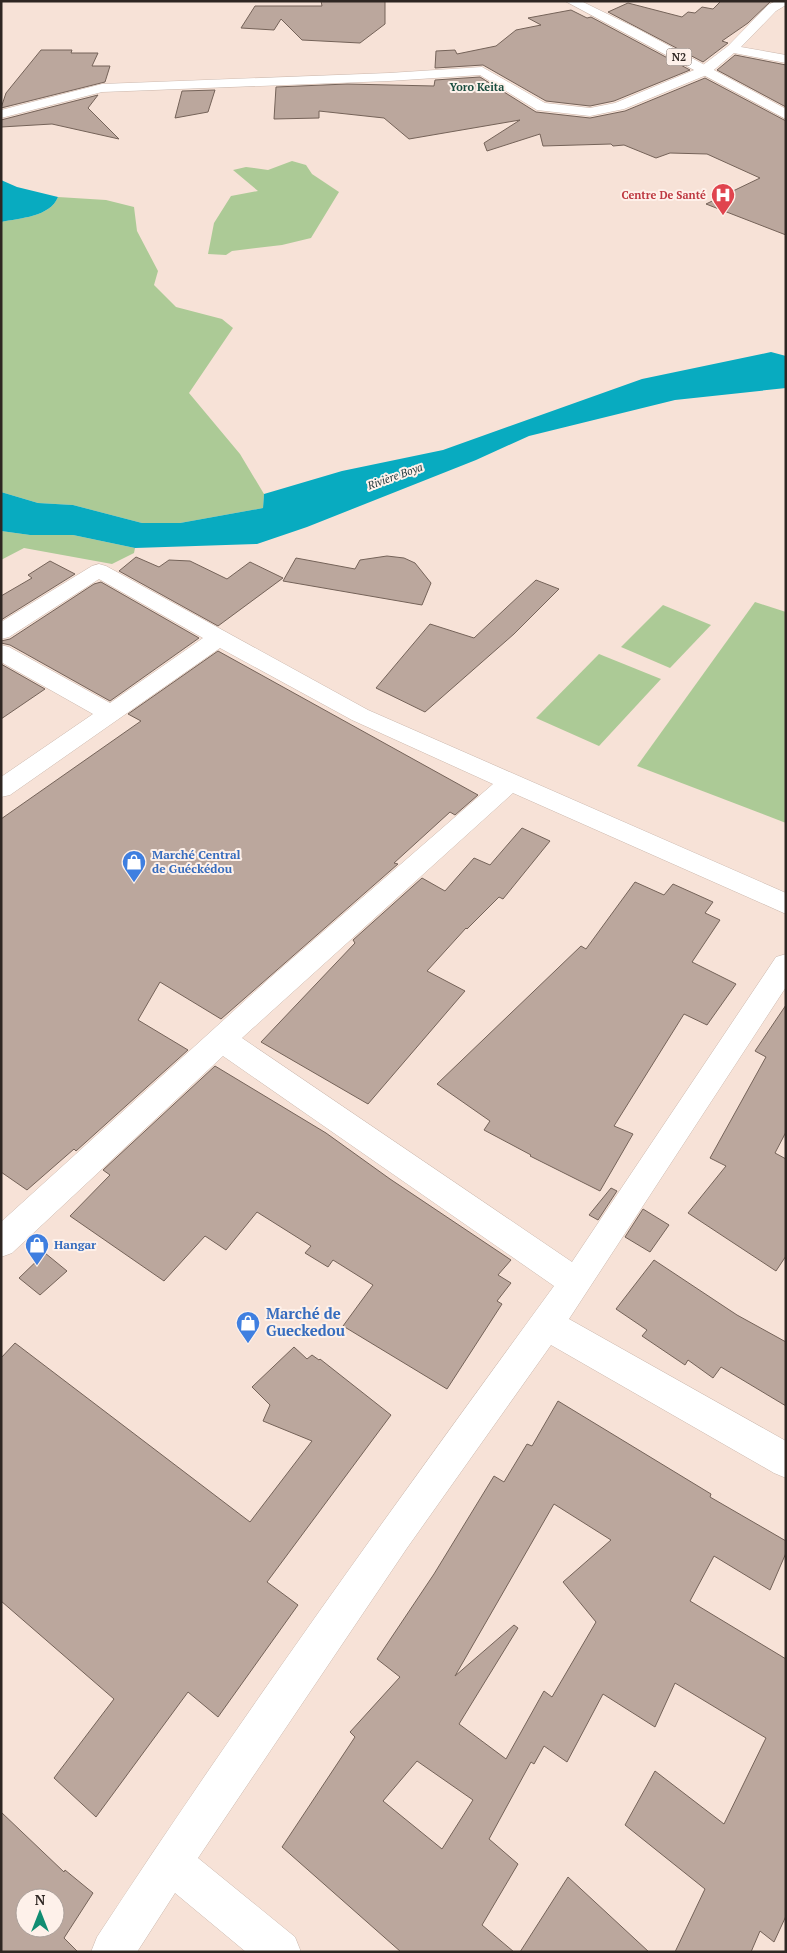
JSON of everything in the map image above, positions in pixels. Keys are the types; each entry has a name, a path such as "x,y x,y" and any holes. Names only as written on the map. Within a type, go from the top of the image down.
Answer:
{"main road":[{"name":"N2","path":"571,1 632,31 786,115"},
{"path":"1,114 102,88 389,77 482,71 542,107 590,112 619,106 704,71 732,49 772,8 785,1"},
{"path":"732,49 786,59"},
{"path":"1,632 99,570 360,715 786,904"},
{"path":"1,789 219,638"},
{"path":"1,652 110,713"},
{"path":"1,1243 281,985 511,781"},
{"path":"112,1952 170,1862 394,1534 576,1283 786,964"},
{"path":"222,1040 576,1283"},
{"path":"546,1324 786,1461"},
{"path":"170,1862 280,1952"}],"green space":[{"path":"292,161 306,165 312,174 339,192 311,238 282,245 232,251 226,255 208,254 214,223 231,196 258,191 233,170 246,167 268,170"},
{"path":"58,197 106,200 134,207 137,231 158,271 154,285 176,307 222,319 233,328 189,393 240,454 264,494 263,508 180,523 142,523 73,505 38,503 1,492 1,222 41,213 54,204"},
{"path":"1,531 30,535 73,535 135,548 134,553 112,564 24,548 1,560"},
{"path":"755,602 786,612 786,823 637,766"},
{"path":"663,605 711,625 670,668 621,647"},
{"path":"599,654 661,679 599,746 536,718"}],"water":[{"path":"1,180 17,187 58,197 54,204 41,213 1,222"},
{"name":"Rivière Boya","path":"771,352 786,356 786,388 675,400 529,436 476,460 307,527 257,544 135,548 73,535 30,535 1,531 1,492 38,503 73,505 142,523 180,523 263,508 264,494 342,471 443,450 642,379"}],"building":[{"path":"321,1 385,1 385,24 360,43 302,40 281,19 274,30 241,28 255,6 322,6"},
{"path":"721,1 771,1 748,23 722,41 728,43 703,62 608,12 628,3 682,17 688,12 695,13 702,7 713,9"},
{"path":"571,10 587,18 591,17 690,70 614,101 590,106 546,101 483,65 435,68 436,51 455,50 457,54 496,46 516,30 541,25 528,18"},
{"path":"41,50 72,50 71,53 98,53 92,66 110,66 105,82 1,108 6,93"},
{"path":"735,55 786,65 786,107 717,70"},
{"path":"480,77 536,112 590,118 625,111 705,78 786,121 786,235 706,204 760,178 707,154 670,153 656,158 624,145 543,146 540,134 487,151 484,143 520,120 409,139 384,118 319,111 319,118 274,119 276,87 347,84 434,86 435,80"},
{"path":"215,90 208,112 175,118 182,91"},
{"path":"98,95 88,108 119,139 52,124 1,127 1,120"},
{"path":"387,556 404,558 415,563 431,583 422,605 283,581 296,558 355,569 360,560"},
{"path":"136,557 159,567 169,560 190,561 227,579 250,562 283,578 218,626 119,571"},
{"path":"50,561 75,574 1,620 1,596 32,578 28,575"},
{"path":"536,580 559,589 514,634 425,712 376,688 430,624 474,638"},
{"path":"101,582 199,638 110,701 10,645 1,643 1,641 10,639 94,584"},
{"path":"218,651 478,795 455,815 450,812 394,863 398,864 221,1019 160,982 138,1020 188,1050 76,1151 74,1149 27,1190 1,1172 1,819 141,721 128,714"},
{"path":"1,664 45,689 1,719"},
{"path":"522,828 550,841 503,899 499,897 466,928 427,971 465,991 368,1104 261,1042 355,943 353,940 422,878 445,891 474,858 490,865"},
{"path":"635,882 664,895 673,884 713,902 705,913 720,920 692,962 736,984 707,1025 684,1014 614,1126 633,1134 600,1191 530,1156 484,1130 490,1121 437,1084 581,946 586,949"},
{"path":"786,1005 786,1132 775,1153 786,1159 786,1256 776,1271 688,1213 726,1166 710,1158 766,1057 755,1051"},
{"path":"215,1066 326,1133 390,1179 511,1260 498,1275 511,1283 497,1301 502,1304 447,1389 343,1326 373,1285 333,1260 328,1267 305,1253 311,1246 257,1212 226,1250 205,1236 164,1281 70,1216 110,1175 103,1170"},
{"path":"611,1188 617,1191 598,1220 589,1215"},
{"path":"643,1209 669,1225 650,1252 625,1237"},
{"path":"45,1253 67,1271 40,1295 19,1278"},
{"path":"654,1260 737,1315 786,1342 786,1406 721,1367 713,1378 688,1360 685,1365 642,1336 647,1330 616,1309"},
{"path":"15,1343 250,1522 312,1441 263,1421 270,1405 252,1387 294,1347 307,1359 312,1355 320,1359 391,1415 267,1582 298,1605 218,1717 188,1692 96,1817 54,1778 114,1699 1,1601 1,1358"},
{"path":"558,1401 711,1494 710,1497 786,1541 786,1553 770,1590 714,1556 690,1601 786,1659 786,1916 774,1942 760,1931 751,1952 675,1952 705,1889 625,1825 655,1771 724,1824 766,1738 675,1683 655,1727 603,1694 567,1762 544,1746 534,1764 531,1762 489,1839 518,1864 482,1925 514,1952 401,1952 282,1847 355,1737 350,1732 400,1677 377,1659 434,1574 494,1476 504,1482 527,1444 532,1446","holes":["554,1504 611,1540 563,1582 596,1622 552,1697 544,1691 506,1759 459,1724 518,1628 514,1625 455,1676","417,1761 473,1800 442,1849 383,1801"]},
{"path":"1,1812 64,1872 65,1870 93,1893 65,1936 65,1888 15,1888 15,1938 64,1938 78,1952 1,1952"},
{"path":"568,1877 649,1952 520,1952"}],"place":[{"name":"Centre De Santé","path":"723,216"},
{"name":"Marché Central de Guéckédou","path":"134,883"},
{"name":"Hangar","path":"37,1266"},
{"name":"Marché de Gueckedou","path":"248,1344"}],"district":[{"name":"Yoro Keita","path":"477,87"}]}
